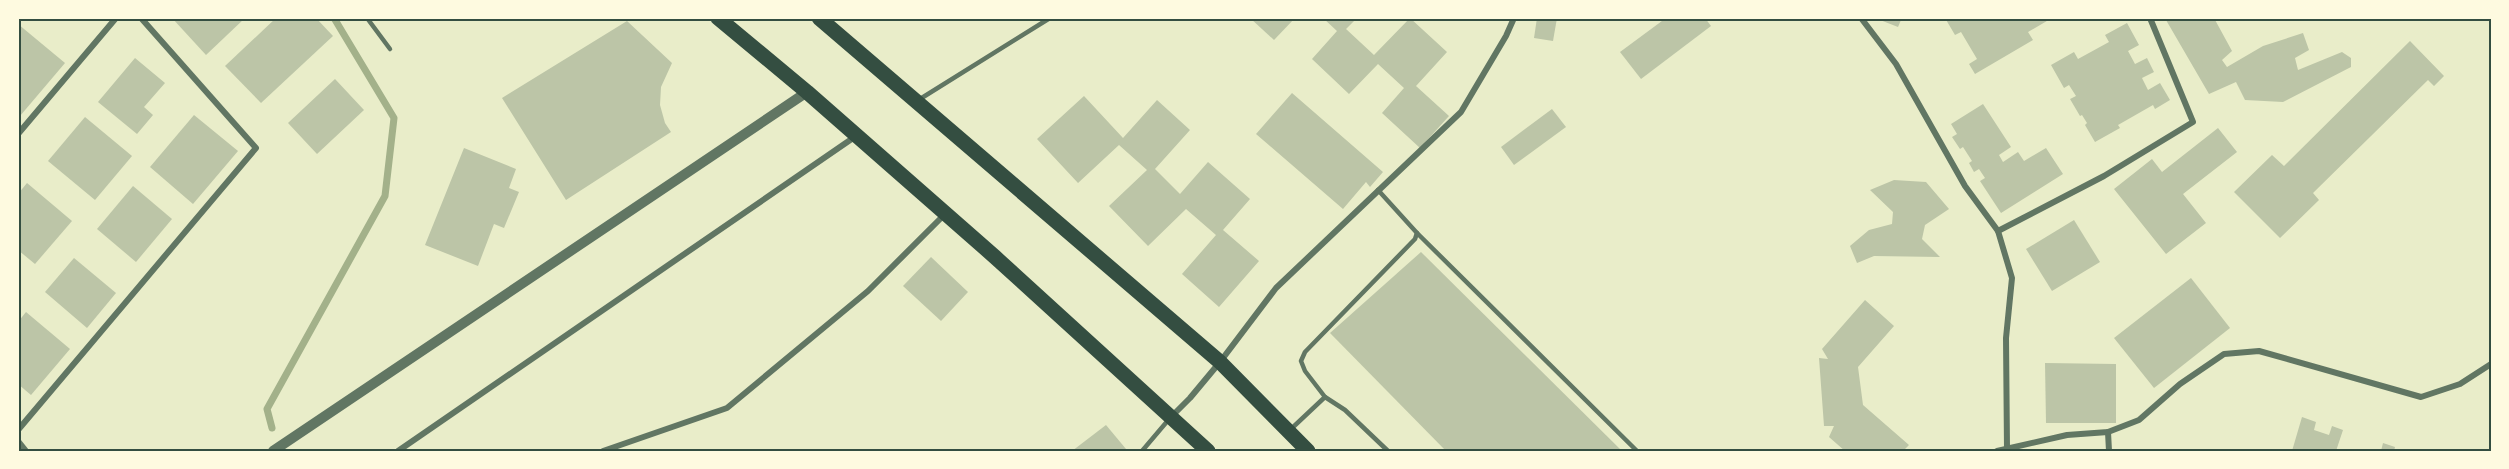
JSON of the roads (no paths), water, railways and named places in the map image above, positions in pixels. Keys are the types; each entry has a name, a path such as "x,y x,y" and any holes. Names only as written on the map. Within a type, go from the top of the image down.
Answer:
{"main road":[{"path":"718,18 807,92 1172,416 1208,451"},
{"path":"819,18 1220,362 1308,451"}],"street":[{"path":"18,134 116,18"},
{"path":"18,430 256,148 141,18"},
{"path":"1172,416 1220,362 1276,288 1461,112 1506,36 1514,18"},
{"path":"1998,231 2104,176 2193,122 2150,18"},
{"path":"1864,21 1896,64 1965,186 1998,231 2012,278 2006,338 2007,449"},
{"path":"273,451 807,92"},
{"path":"398,451 856,136"},
{"path":"603,451 727,408 868,291 945,214"},
{"path":"1997,451 2067,435 2108,432 2139,420 2180,384 2224,354 2259,351 2421,397 2460,384 2491,364"},
{"path":"2108,432 2109,451"},
{"path":"18,441 26,451"}],"lane":[{"path":"367,18 390,49"},
{"path":"916,101 1050,18"},
{"path":"1378,190 1417,233 1637,451"},
{"path":"1388,451 1345,410 1325,397 1305,371 1301,361 1305,352 1415,239 1417,233"},
{"path":"1288,432 1325,397"},
{"path":"1142,451 1172,416"}],"waterway":[{"path":"272,428 267,409 385,196 394,118 334,18"}]}
